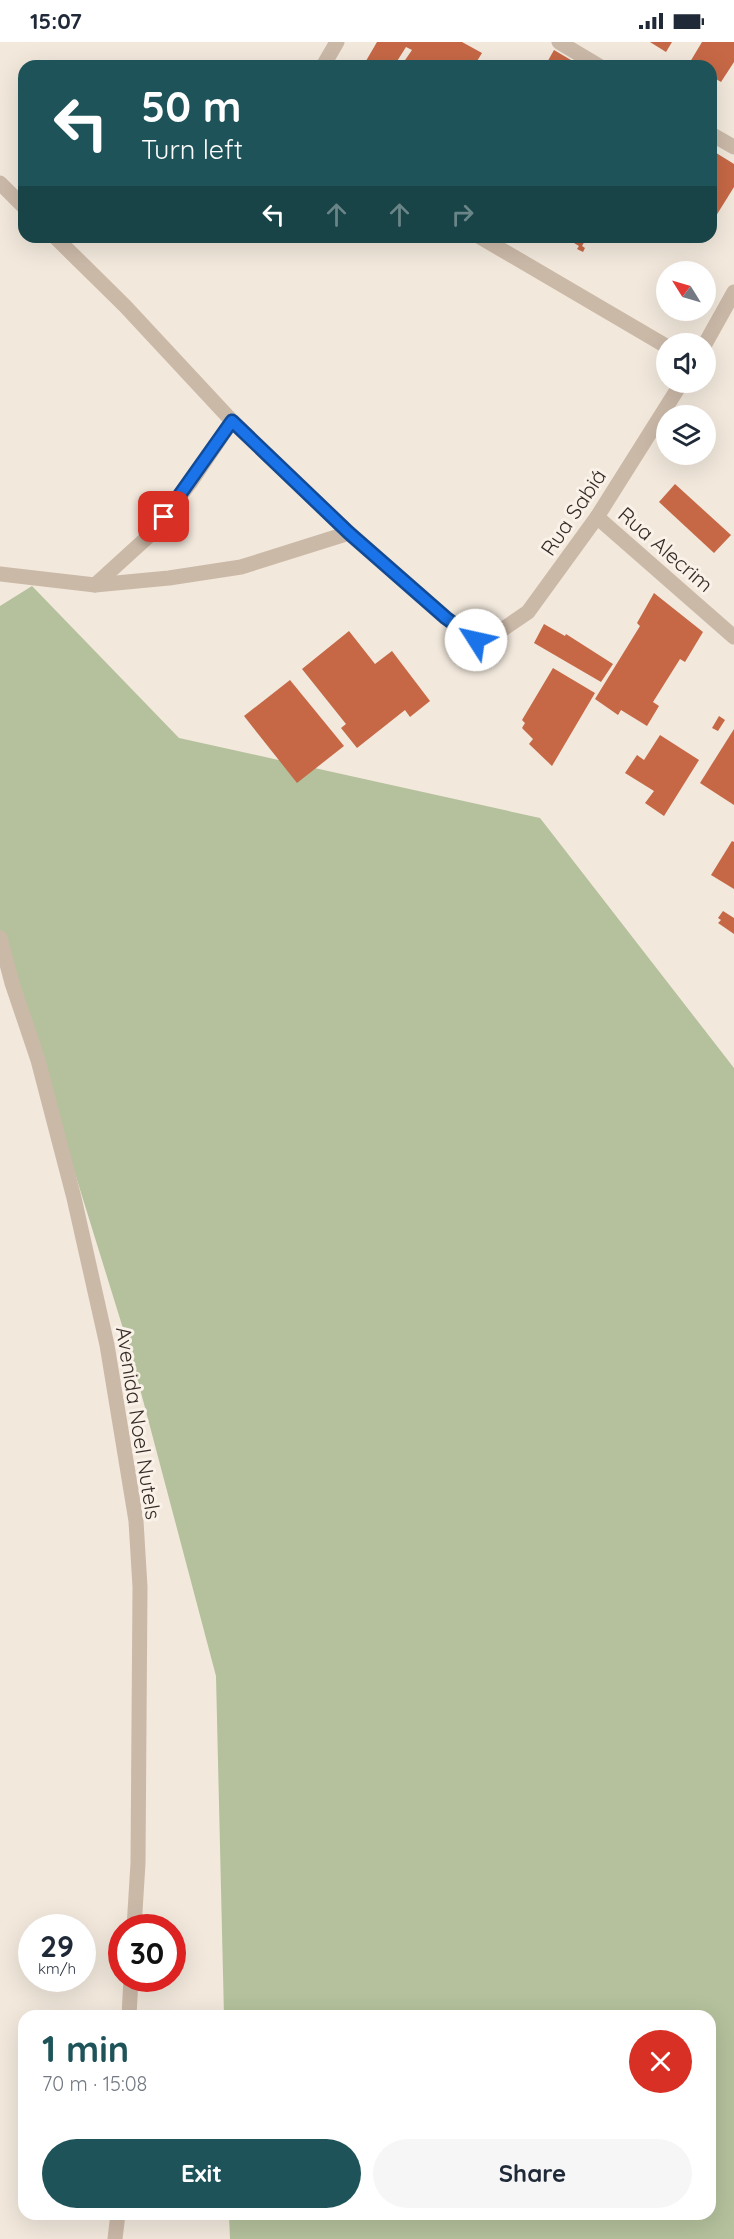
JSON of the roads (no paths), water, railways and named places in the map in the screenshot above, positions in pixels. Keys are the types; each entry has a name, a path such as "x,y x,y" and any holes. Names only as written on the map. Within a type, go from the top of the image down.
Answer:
{"street":[{"path":"326,60 337,42"},
{"path":"559,42 589,60"},
{"path":"717,137 734,147"},
{"path":"0,183 18,201"},
{"path":"0,574 95,585 169,578 241,567 349,533 232,421 125,306 61,243"},
{"path":"490,243 656,340"},
{"path":"711,333 734,292"},
{"name":"Rua Sabiá","path":"349,533 446,618 476,640 490,638 528,612 597,517 675,393"},
{"path":"95,585 151,534 190,483 232,421"},
{"name":"Rua Alecrim","path":"597,517 734,637"},
{"name":"Avenida Noel Nutels","path":"0,938 12,983 38,1060 74,1198 107,1345 136,1521 140,1598 138,1863 135,1914"},
{"path":"129,2010 130,1992"},
{"path":"115,2239 117,2220"}]}
